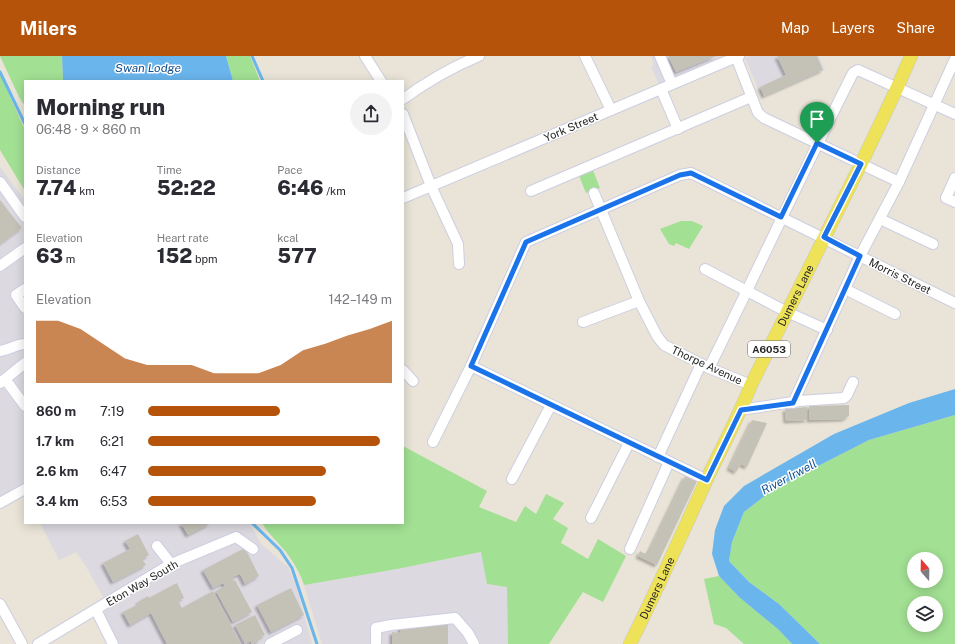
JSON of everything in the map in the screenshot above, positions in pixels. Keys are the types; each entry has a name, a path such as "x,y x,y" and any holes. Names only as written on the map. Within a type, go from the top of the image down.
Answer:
{"main road":[{"name":"Dumers Lane","path":"630,644 660,585 707,480 741,410 751,385 898,88 911,56"}],"street":[{"path":"365,56 380,80"},
{"path":"404,97 452,67 479,56"},
{"path":"585,56 612,110"},
{"path":"660,56 672,84"},
{"path":"737,57 758,113 764,118 899,182"},
{"name":"York Street","path":"404,198 737,57"},
{"path":"793,403 860,256 899,182 955,59"},
{"path":"658,457 705,366 747,291 781,217 853,73 858,70 955,114"},
{"path":"661,89 678,128"},
{"path":"531,191 751,97"},
{"path":"404,117 431,186 458,244 459,264"},
{"name":"Morris Street","path":"433,442 471,366 526,242 680,175 691,173 824,237 955,303"},
{"path":"955,178 946,198 955,202"},
{"path":"0,182 24,216"},
{"name":"Thorpe Avenue","path":"594,193 602,209 639,301 657,336 664,345 705,366 751,385"},
{"path":"880,219 933,244"},
{"path":"0,266 24,249"},
{"path":"705,269 787,312 827,330"},
{"path":"845,289 895,314"},
{"path":"24,290 16,295 24,307"},
{"path":"583,322 639,301"},
{"path":"0,351 6,351 24,344"},
{"path":"24,364 2,381 24,405"},
{"path":"471,366 707,480"},
{"path":"404,371 413,381"},
{"path":"741,410 799,401 844,398 853,382"},
{"path":"512,479 551,405"},
{"path":"591,518 629,443"},
{"path":"630,548 668,462"},
{"path":"0,503 24,490"},
{"name":"Eton Way South","path":"38,644 171,564 236,537 253,549"},
{"path":"157,546 171,564"},
{"path":"0,604 22,644"},
{"name":"Eton Way South","path":"96,610 113,644"},
{"path":"376,644 376,628 455,618 468,633 474,644"},
{"path":"270,644 298,630"}],"shaded area":[{"path":"651,56 723,56 659,84 651,67 654,65"},
{"path":"750,56 819,56 825,70 762,97 745,58"},
{"path":"0,167 24,199 24,485 0,498"},
{"path":"41,524 251,524 261,544 288,567 297,588 312,644 110,644 92,605 103,597 84,563 76,552 59,560"},
{"path":"482,552 487,584 507,587 508,644 322,644 304,585 397,569"}],"green space":[{"path":"0,56 62,56 63,80 24,80 24,104"},
{"path":"226,56 250,56 260,80 233,80"},
{"path":"0,74 24,128 24,189 0,150"},
{"path":"592,168 600,188 586,193 578,173"},
{"path":"681,221 692,221 703,226 689,249 676,243 674,246 669,244 660,229"},
{"path":"955,415 955,644 820,644 779,604 749,582 729,561 732,542 744,512 775,488 869,440"},
{"path":"404,447 487,491 479,507 516,522 525,506 536,514 546,494 564,503 553,519 568,528 561,543 588,559 598,539 626,556 603,602 583,592 549,644 508,644 507,587 487,584 481,552 397,569 304,585 299,572 289,556 263,524 404,524"},
{"path":"719,576 739,597 779,630 792,644 744,644 726,628 714,624 704,579"}],"water":[{"name":"Swan Lodge","path":"62,56 226,56 233,80 63,80"},
{"name":"River Irwell","path":"955,389 955,415 869,440 775,488 744,512 732,542 729,561 749,582 779,604 820,644 792,644 779,630 739,597 719,576 712,554 715,530 724,506 744,486 834,434 909,403"}],"building":[{"path":"668,56 716,56 676,72"},
{"path":"777,56 817,56 823,70 764,96 760,87 786,75"},
{"path":"0,200 22,228 0,244"},
{"path":"849,405 849,416 844,419 809,420 809,406"},
{"path":"807,407 807,420 786,421 785,409"},
{"path":"752,420 767,423 747,467 741,464 736,472 729,468"},
{"path":"685,476 697,481 657,565 638,556 640,551 645,554 649,551"},
{"path":"182,524 209,524 188,535"},
{"path":"138,534 149,555 142,559 146,565 113,582 103,563 130,549 125,541"},
{"path":"245,548 259,576 245,584 240,574 232,577 252,612 233,622 216,591 225,586 223,583 213,588 203,570"},
{"path":"177,583 184,598 178,601 182,608 213,591 241,644 167,644 151,613 130,625 123,612 139,604 138,602 148,596 149,598"},
{"path":"291,588 304,615 271,632 257,605"},
{"path":"255,615 265,635 259,638 260,640 252,644 251,641 245,644 235,625"},
{"path":"448,623 448,644 392,644 392,632 400,633 400,627"}],"waterway":[{"path":"252,56 263,80"},
{"path":"0,72 24,122"},
{"path":"253,524 280,550 292,568 317,644"}],"route":[{"path":"817,143 861,164 824,237 860,256 793,403 741,410 707,480 471,366 526,242 680,175 691,173 781,217 817,143"}]}
